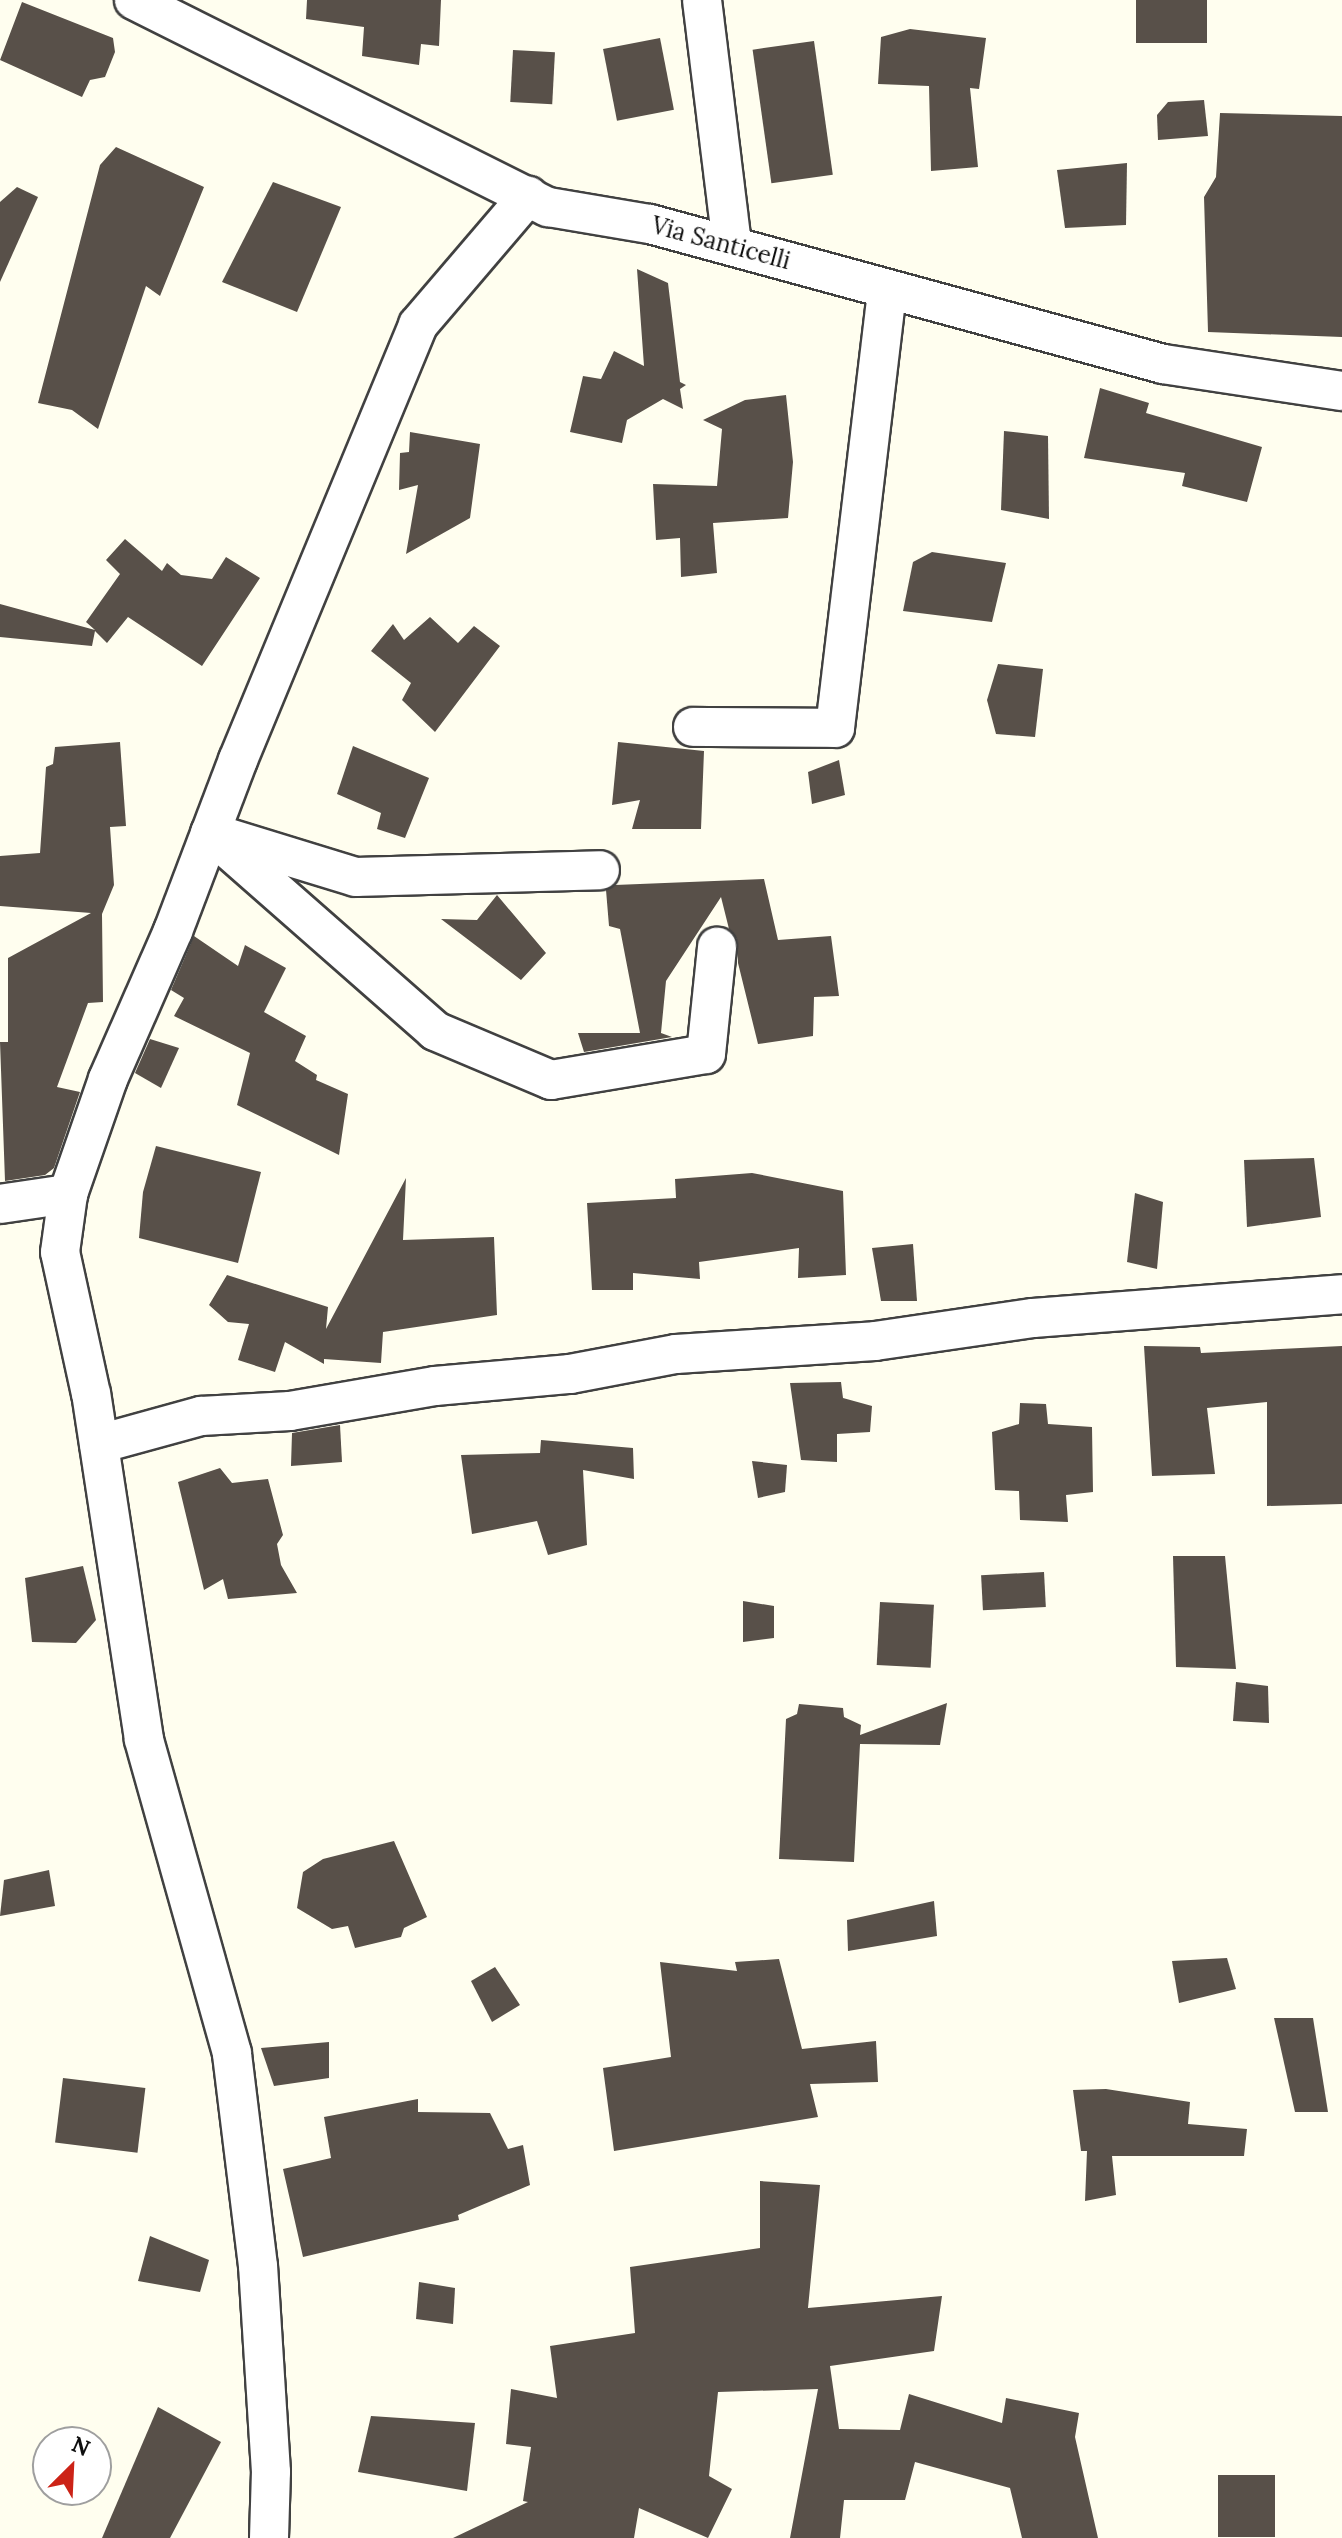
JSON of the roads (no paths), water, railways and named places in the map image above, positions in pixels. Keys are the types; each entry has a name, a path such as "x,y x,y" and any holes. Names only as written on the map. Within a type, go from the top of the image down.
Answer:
{"street":[{"name":"Via Santicelli","path":"134,0 548,207 650,224 1163,364 1342,391"},
{"path":"702,0 732,245"},
{"path":"269,2538 271,2472 258,2266 232,2053 144,1739 99,1444 60,1252 68,1194 108,1079 418,325 528,196"},
{"path":"693,727 835,728 887,290"},
{"path":"210,833 356,877 600,870"},
{"path":"210,833 435,1031 551,1080 706,1054 717,947"},
{"path":"0,1204 68,1194"},
{"path":"99,1444 201,1416 290,1411 435,1386 570,1374 676,1354 875,1341 1033,1318 1342,1294"}]}
